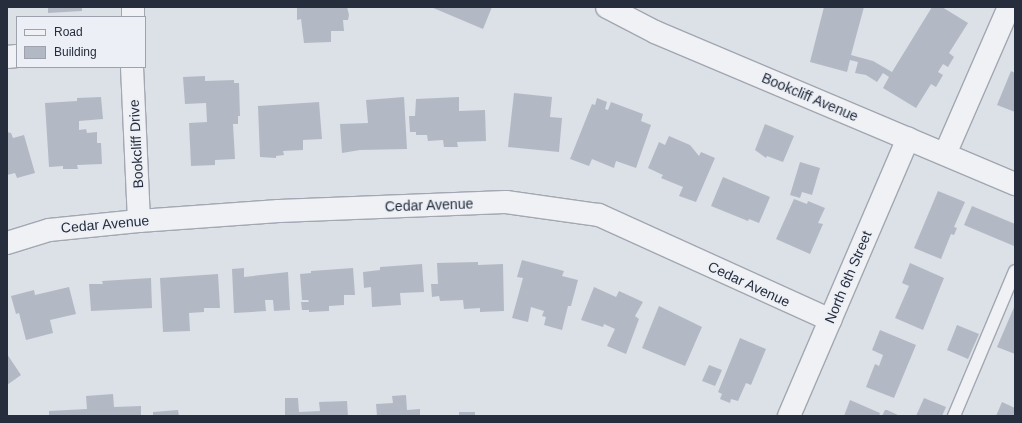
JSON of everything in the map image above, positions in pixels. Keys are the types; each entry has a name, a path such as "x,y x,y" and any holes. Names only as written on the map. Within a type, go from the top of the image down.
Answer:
{"street":[{"name":"Bookcliff Avenue","path":"607,7 655,32 1015,184"},
{"path":"945,154 1009,7"},
{"name":"Bookcliff Drive","path":"132,68 139,221"},
{"name":"North 6th Street","path":"789,416 908,138"},
{"name":"Cedar Avenue","path":"7,243 49,230 139,221 279,211 506,202 599,215 830,320"}],"lane":[{"path":"954,416 1015,271"}],"building":[{"path":"48,7 82,7 82,11 48,13"},
{"path":"297,7 347,7 349,15 348,20 343,20 344,31 331,31 331,42 304,43 301,19 297,20"},
{"path":"431,7 492,7 483,29"},
{"path":"824,7 864,7 851,55 873,61 892,72 932,7 942,7 968,23 949,53 954,57 948,67 943,64 938,72 943,75 936,87 931,84 916,108 883,88 889,77 883,73 877,82 866,75 855,73 858,62 850,60 847,72 810,62"},
{"path":"1011,71 1015,73 1015,112 997,105"},
{"path":"205,76 205,81 234,80 234,83 239,83 240,116 238,116 238,124 233,124 235,159 215,160 215,165 191,166 189,123 207,122 206,103 185,104 183,77"},
{"path":"514,93 552,97 550,117 562,118 559,152 508,147"},
{"path":"101,97 103,119 79,121 79,130 86,129 87,133 97,132 97,143 101,143 102,164 77,165 78,169 63,169 63,166 49,167 45,103 77,101 77,98"},
{"path":"404,97 407,149 360,150 342,153 340,124 368,123 366,100"},
{"path":"459,97 459,111 485,110 486,141 457,142 458,147 444,147 443,140 428,141 427,135 416,135 416,132 410,132 409,116 415,116 416,99"},
{"path":"597,98 607,102 605,109 608,110 611,102 643,114 641,121 651,125 636,168 616,161 614,168 592,159 589,166 570,159 592,104 595,105"},
{"path":"319,102 322,139 303,140 303,150 283,151 284,155 276,156 276,158 260,157 258,106"},
{"path":"765,124 794,136 783,162 767,156 766,158 755,150"},
{"path":"7,132 11,133 13,138 24,135 35,173 17,178 15,173 7,175"},
{"path":"669,136 690,145 699,156 701,152 715,158 696,202 679,196 683,187 661,178 663,175 648,168 659,142 665,145"},
{"path":"800,162 820,168 812,195 802,192 800,198 790,195"},
{"path":"723,177 770,197 759,223 749,219 748,221 711,206"},
{"path":"938,191 965,202 954,227 957,228 954,235 951,234 941,259 914,248"},
{"path":"794,199 807,204 808,201 825,208 818,223 823,224 810,254 776,239"},
{"path":"972,206 1015,224 1014,246 964,225"},
{"path":"522,260 564,271 562,276 578,280 571,306 568,306 562,330 544,325 546,317 542,316 544,311 531,307 528,322 512,318 523,278 517,277"},
{"path":"478,262 478,265 503,264 504,311 480,312 480,308 464,309 463,300 440,301 439,296 432,297 431,284 438,284 437,263"},
{"path":"910,263 944,278 923,330 895,318 909,286 902,283"},
{"path":"422,264 424,292 400,293 401,305 372,307 371,287 364,288 363,272 380,270 380,267"},
{"path":"244,268 244,277 288,272 290,310 274,311 273,300 265,300 266,311 234,313 232,269"},
{"path":"353,268 355,295 344,295 344,305 329,306 329,311 309,312 309,310 302,310 301,302 309,302 308,300 302,300 300,274 311,273 311,271"},
{"path":"218,274 220,308 204,308 204,312 189,313 190,331 163,332 160,278"},
{"path":"151,278 152,308 91,311 89,284 103,284 102,281"},
{"path":"69,287 76,314 50,320 53,333 26,340 19,313 16,314 11,296 34,290 35,295"},
{"path":"594,287 616,297 619,291 643,302 635,316 639,319 626,354 607,346 615,329 604,324 603,327 581,320"},
{"path":"1015,305 1015,354 997,347"},
{"path":"659,306 702,327 685,366 642,348"},
{"path":"957,325 979,334 968,359 947,350"},
{"path":"880,330 916,345 894,398 866,387 875,364 879,366 883,355 872,350"},
{"path":"740,338 766,349 751,385 746,383 738,401 731,399 730,403 720,399 722,394 718,392"},
{"path":"7,354 21,375 7,385"},
{"path":"709,365 722,370 715,386 702,381"},
{"path":"113,394 114,407 141,406 141,416 49,416 49,411 87,409 86,396"},
{"path":"406,395 407,410 420,409 420,416 377,416 376,404 393,403 392,396"},
{"path":"285,398 298,398 299,412 320,411 319,402 347,401 348,416 285,416"},
{"path":"924,398 946,407 942,416 916,416"},
{"path":"850,400 880,413 879,416 844,416"},
{"path":"1002,402 1015,408 1015,416 996,416"},
{"path":"178,410 179,416 153,416 153,412"},
{"path":"885,410 887,410 900,416 882,416"},
{"path":"459,412 475,412 475,416 459,416"}]}
